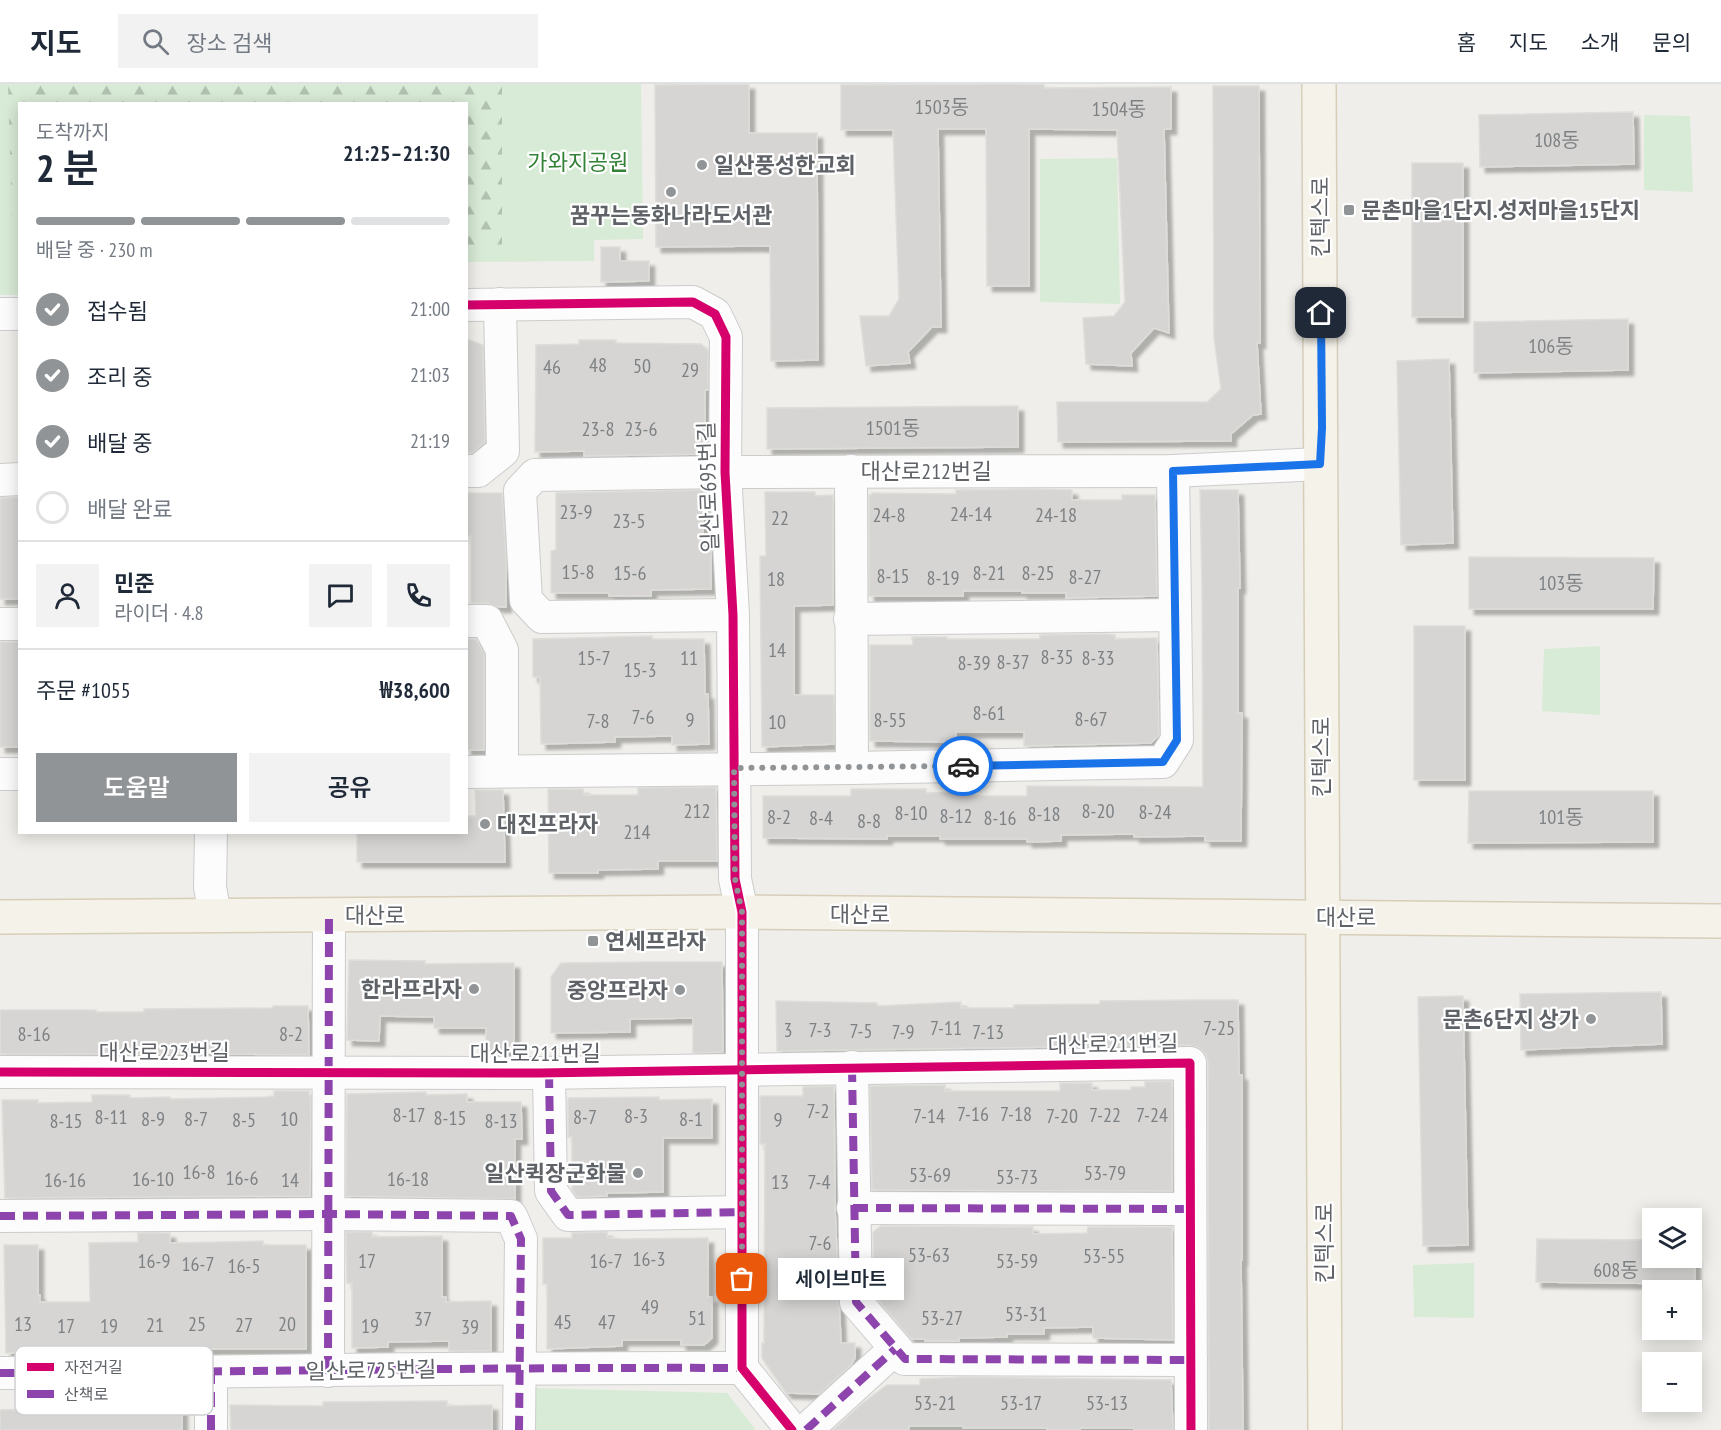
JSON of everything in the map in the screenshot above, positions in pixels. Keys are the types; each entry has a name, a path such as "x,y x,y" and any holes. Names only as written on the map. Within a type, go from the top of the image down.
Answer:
{"main road":[{"name":"킨텍스로","path":"1319,84 1324,1430"},
{"name":"대산로","path":"0,918 742,912 1721,921"}],"street":[{"name":"일산로695번길","path":"468,305 693,302 715,314 726,337 725,472 733,615 735,879 742,912"},
{"path":"472,471 503,451 500,304"},
{"path":"0,314 18,314"},
{"name":"대산로212번길","path":"733,615 542,617 526,600 520,491 535,475 851,471 1173,471 1320,464"},
{"path":"851,471 852,768"},
{"path":"468,772 1163,762 1177,740 1173,471"},
{"path":"0,480 18,479"},
{"path":"850,619 1175,615"},
{"path":"477,621 502,650 508,771"},
{"path":"0,624 18,624"},
{"path":"0,774 18,774"},
{"path":"211,834 210,886 215,916"},
{"path":"742,912 742,1368 792,1430"},
{"path":"328,1371 329,916"},
{"name":"대산로211번길","path":"329,1071 549,1073 1190,1063 1191,1430"},
{"path":"852,1067 856,1302 905,1359 1191,1360"},
{"name":"대산로223번길","path":"0,1072 329,1071"},
{"path":"549,1073 551,1191 568,1215 742,1212"},
{"path":"854,1208 1190,1209"},
{"path":"0,1216 329,1214 511,1216 521,1239 519,1430"},
{"path":"806,1430 895,1350"},
{"name":"일산로725번길","path":"213,1372 742,1368"},
{"name":"일산로725번길","path":"0,1373 15,1373"}],"green space":[{"name":"가와지공원","path":"0,84 641,84 643,239 594,240 594,261 468,262 468,102 18,102 18,295 0,295"},
{"path":"8,84 502,84 502,247 468,248 468,102 18,102 18,226 12,220"},
{"path":"1644,115 1690,116 1693,192 1644,190"},
{"path":"1117,158 1120,304 1040,302 1040,159"},
{"path":"1600,646 1600,715 1542,711 1544,649"},
{"path":"1474,1263 1474,1318 1414,1317 1413,1265"},
{"path":"532,1388 727,1393 756,1430 533,1430"}],"building":[{"path":"749,84 749,133 817,133 818,360 771,361 770,246 656,247 655,85"},
{"path":"1044,84 1044,88 1171,87 1171,129 1164,129 1169,333 1154,328 1131,353 1132,366 1086,364 1083,318 1114,316 1125,302 1117,130 1029,129 1029,286 987,286 986,129 938,129 941,327 932,327 908,352 910,363 866,366 860,316 889,316 899,299 893,130 841,130 841,85"},
{"path":"1213,86 1259,86 1260,343 1257,343 1261,414 1253,415 1231,434 1231,441 1058,442 1057,402 1207,402 1221,389 1214,338"},
{"path":"1633,112 1634,164 1480,167 1479,115"},
{"path":"1412,163 1463,163 1463,317 1412,317"},
{"path":"601,247 620,247 620,261 649,261 649,281 601,282"},
{"path":"1628,319 1628,370 1474,373 1474,322"},
{"path":"468,340 483,345 485,442 472,453 468,453"},
{"path":"579,340 701,344 708,350 708,390 705,390 705,454 584,456 584,451 535,452 536,345 579,344"},
{"path":"1449,359 1453,543 1401,545 1397,361"},
{"path":"1018,406 1018,447 767,449 767,408"},
{"path":"703,490 703,546 711,546 711,589 651,590 651,596 551,593 551,551 556,550 556,493"},
{"path":"956,490 1072,490 1072,500 1122,500 1122,495 1155,495 1157,596 1066,598 1066,593 963,591 963,596 869,596 869,495 872,493 956,494"},
{"path":"1200,490 1238,490 1240,588 1238,588 1238,713 1242,713 1241,841 1205,841 1205,836 1134,837 1134,834 1061,835 1061,841 1027,842 1027,839 940,839 940,836 887,836 887,839 763,838 763,796 851,796 851,789 926,789 926,793 973,792 973,796 1027,796 1027,786 1203,787"},
{"path":"765,492 815,492 815,496 833,495 833,605 794,606 794,695 834,695 834,744 762,747 760,556 766,556"},
{"path":"468,493 502,493 506,607 487,603 471,603 471,536 468,536"},
{"path":"18,497 18,599 0,599 0,498"},
{"path":"1469,557 1654,558 1653,609 1469,609"},
{"path":"1414,626 1465,626 1465,780 1414,780"},
{"path":"1040,635 1115,635 1115,639 1157,638 1159,735 1151,743 1024,746 1024,732 956,732 956,742 870,741 870,645 913,645 912,637 1040,639"},
{"path":"652,636 652,639 704,639 709,744 672,745 672,736 615,737 615,742 541,744 540,677 533,677 533,639"},
{"path":"468,639 476,639 484,654 484,750 468,750"},
{"path":"0,642 18,642 18,747 0,747"},
{"path":"716,787 717,861 658,861 658,869 549,873 548,789 583,789 584,795 638,795 638,788"},
{"name":"대진프라자","path":"475,790 503,790 505,862 357,862 357,834 468,834 468,816 476,816"},
{"path":"1469,791 1653,791 1653,842 1468,843"},
{"path":"349,960 425,961 425,964 514,963 514,1041 506,1053 486,1053 486,1028 434,1028 434,1017 380,1016 379,1041 347,1040"},
{"path":"722,962 723,1052 693,1053 693,1018 630,1019 630,1032 551,1033 551,977 561,963"},
{"name":"문촌6단지 상가","path":"1661,992 1662,1044 1521,1050 1520,994"},
{"path":"1463,996 1468,1245 1423,1246 1418,997"},
{"path":"1238,1000 1239,1075 1242,1075 1243,1430 1209,1430 1208,1063 1206,1054 1199,1048 1190,1045 777,1051 776,1001 877,1003 877,1006 961,1002 961,1008 1014,1008 1014,1005 1100,1004 1100,1001"},
{"path":"273,1006 308,1006 309,1055 228,1054 228,1052 0,1054 0,1010 144,1012 144,1009 273,1008"},
{"path":"1172,1081 1172,1191 872,1190 870,1086 945,1085 945,1091 1060,1091 1060,1083 1092,1083 1092,1090 1131,1090 1131,1087 1145,1087 1145,1082"},
{"path":"834,1086 835,1209 841,1343 855,1343 855,1358 851,1365 819,1394 786,1393 762,1358 765,1144 760,1144 760,1096 803,1096 803,1087"},
{"path":"274,1091 309,1091 309,1096 311,1096 310,1196 5,1198 2,1100 38,1100 38,1103 92,1102 92,1095 130,1095 130,1098 170,1097 170,1099 266,1097 274,1096"},
{"path":"426,1092 426,1095 467,1094 467,1102 521,1102 522,1139 515,1139 515,1199 346,1196 347,1094"},
{"path":"659,1097 659,1100 712,1099 712,1138 663,1138 663,1192 607,1193 607,1196 577,1197 572,1189 572,1137 568,1137 568,1098"},
{"path":"881,1226 1033,1227 1033,1234 1087,1233 1088,1227 1172,1227 1173,1340 1093,1338 1093,1327 1044,1328 1044,1334 1007,1334 1007,1337 959,1338 959,1341 911,1339 879,1301 874,1288 873,1232"},
{"path":"346,1232 372,1232 372,1237 442,1236 442,1297 446,1297 446,1302 491,1301 491,1351 449,1351 449,1341 388,1342 388,1347 352,1348 352,1283 347,1283"},
{"path":"607,1232 607,1238 623,1239 708,1238 708,1297 712,1297 712,1338 704,1345 681,1345 681,1340 622,1340 622,1346 547,1349 547,1284 543,1284 543,1238 572,1238 572,1233"},
{"path":"138,1233 170,1233 170,1243 263,1241 263,1245 306,1245 306,1349 213,1349 213,1346 15,1346 15,1353 6,1353 4,1245 38,1245 40,1302 90,1302 89,1243 138,1242"},
{"path":"1537,1239 1642,1240 1642,1268 1695,1268 1695,1280 1642,1280 1642,1283 1536,1282"},
{"path":"963,1377 1171,1380 1173,1430 1080,1428 1080,1430 1047,1430 1047,1428 909,1426 909,1430 833,1430 887,1385 920,1385 920,1379"},
{"path":"447,1401 447,1406 492,1405 492,1430 231,1430 230,1405 323,1406 323,1402"},
{"path":"0,1410 15,1410 15,1415 182,1415 182,1430 0,1430"}],"marked path":[{"path":"328,1371 329,916"},
{"path":"852,1067 856,1302 905,1359 1191,1360"},
{"path":"549,1073 551,1191 568,1215 742,1212"},
{"path":"853,1208 1190,1209"},
{"path":"0,1216 329,1214 511,1216 521,1239 519,1430"},
{"path":"806,1430 895,1349"},
{"path":"213,1371 742,1368"},
{"path":"0,1373 15,1373"},
{"path":"211,1415 211,1430"}],"cycle path":[{"path":"468,305 693,302 715,314 726,337 725,472 733,615 735,879 742,912 742,1368 792,1430"},
{"path":"0,1072 539,1073 1190,1063 1191,1430"}],"way so far":[{"path":"742,1279 742,912 735,879 734,768 963,766"}],"place":[{"name":"일산풍성한교회","path":"702,165"},
{"name":"꿈꾸는동화나라도서관","path":"671,192"},
{"name":"문촌마을1단지.성저마을15단지","path":"1349,210"},
{"name":"대진프라자","path":"485,824"},
{"name":"연세프라자","path":"593,941"},
{"name":"한라프라자","path":"474,989"},
{"name":"중앙프라자","path":"680,990"},
{"name":"문촌6단지 상가","path":"1591,1019"},
{"name":"일산퀵장군화물","path":"638,1173"},
{"name":"세이브마트","path":"742,1279"}],"route":[{"path":"963,766 1163,762 1177,740 1173,471 1320,464 1321,313"}]}
